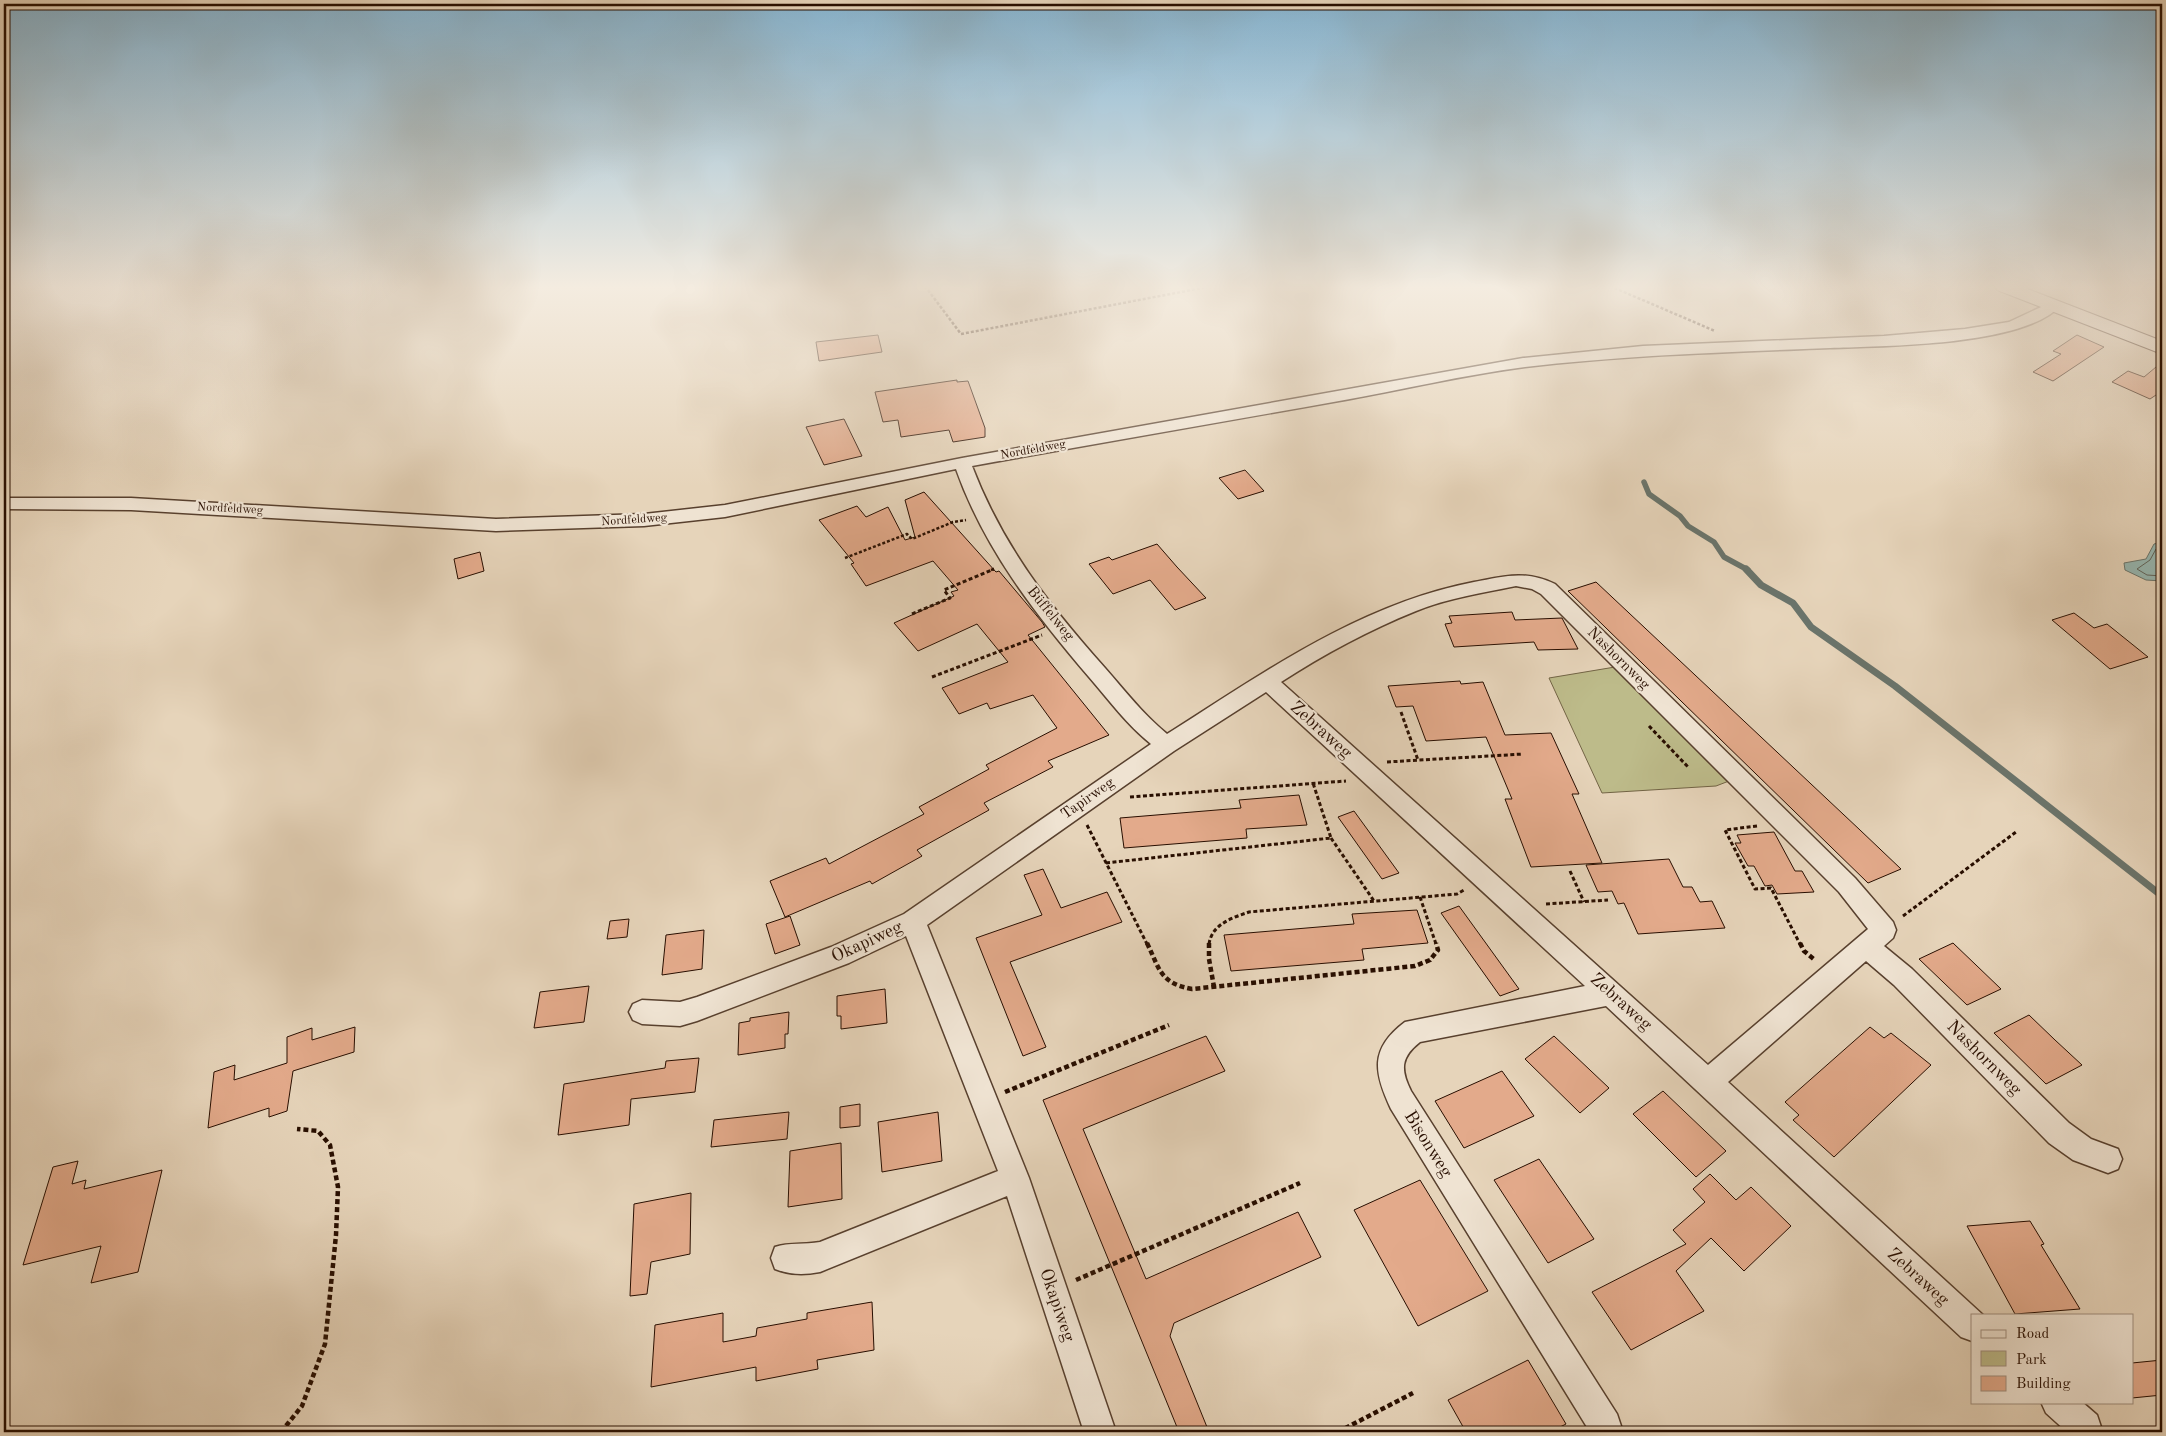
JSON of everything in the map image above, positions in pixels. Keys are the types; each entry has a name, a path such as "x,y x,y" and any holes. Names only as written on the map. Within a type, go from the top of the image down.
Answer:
{"street":[{"name":"Nordfeldweg","path":"4,504 131,504 496,524 597,523 644,520 725,511 962,463 1524,363 1616,353"},
{"name":"Büffelweg","path":"962,463 983,516 1010,562 1061,628 1142,725 1166,745"},
{"name":"Nashornweg","path":"1267,681 1331,642 1410,606 1460,591 1507,581 1536,583 1554,596 1847,885 1875,938 1903,977 2059,1133 2084,1150 2108,1159"},
{"name":"Tapirweg","path":"913,921 1166,745 1267,681"},
{"name":"Zebraweg","path":"1267,681 1708,1082 1971,1325"},
{"name":"Okapiweg","path":"642,1012 680,1014 697,1009 840,956 913,921 1015,1178 1100,1432"},
{"path":"1708,1082 1875,938"},
{"name":"Bisonweg","path":"1605,1426 1401,1100 1392,1083 1390,1070 1392,1053 1398,1042 1414,1031 1610,993"},
{"path":"786,1258 802,1260 820,1257 1015,1178"},
{"path":"2059,1404 2085,1427"}],"path":[{"path":"845,558 907,534 912,539 953,522 983,516"},
{"path":"912,614 950,598 944,590 1010,562"},
{"path":"932,677 1061,628"},
{"path":"1400,712 1418,760"},
{"path":"1649,726 1690,768"},
{"path":"1100,791 1109,799 1313,784 1354,780 1384,762 1523,754"},
{"path":"1313,784 1331,838 1374,901"},
{"path":"1074,809 1084,819 1165,979 1175,986 1192,989 1415,966 1430,960 1438,950 1420,897"},
{"path":"1781,820 1769,825 1727,828 1725,830 1755,889 1771,888 1804,951 1833,975"},
{"path":"1875,938 2016,832"},
{"path":"1106,863 1331,838"},
{"path":"1570,871 1584,902"},
{"path":"1214,987 1206,949 1210,935 1228,918 1249,912 1457,894 1484,879"},
{"path":"1514,905 1608,900"},
{"path":"984,1100 1169,1025"},
{"path":"281,1432 302,1406 325,1344 336,1235 338,1187 330,1145 318,1131 297,1129"},
{"path":"1052,1290 1300,1183"},
{"path":"1338,1432 1413,1393"}],"green space":[{"path":"1615,667 1729,781 1716,786 1602,793 1549,678"}],"water":[{"path":"2162,542 2162,581 2146,580 2125,570 2124,563 2146,559 2154,544"}],"building":[{"path":"818,353 875,353 819,361"},
{"path":"2058,353 2095,353 2053,381 2033,372 2061,354"},
{"path":"2162,362 2162,391 2150,399 2112,382 2128,371 2144,377"},
{"path":"957,380 957,382 968,381 985,428 985,437 953,442 949,430 901,437 898,420 883,422 875,392"},
{"path":"844,419 862,456 824,465 806,427"},
{"path":"1245,470 1264,491 1238,499 1219,478"},
{"path":"924,492 996,572 999,571 1042,622 1045,627 1028,635 1109,735 1048,761 1053,767 984,803 989,810 917,850 922,856 872,884 870,881 785,917 770,881 826,858 829,864 924,814 919,807 989,769 986,765 1057,728 1033,695 990,709 987,703 959,714 942,688 1008,662 977,624 918,651 894,623 954,596 951,592 958,590 933,561 866,586 851,564 854,563 819,520 857,506 866,517 888,507 905,540 915,537 905,500"},
{"path":"1157,544 1206,598 1175,610 1150,580 1113,594 1089,564 1109,557 1112,560"},
{"path":"480,552 484,571 458,579 454,559"},
{"path":"1596,582 1901,869 1868,883 1568,591"},
{"path":"1512,612 1515,620 1562,618 1578,649 1538,650 1534,642 1454,647 1445,624 1452,623 1449,616"},
{"path":"2074,613 2094,628 2107,624 2148,657 2110,669 2052,620"},
{"path":"1460,681 1461,684 1483,682 1505,735 1551,733 1579,794 1572,794 1602,863 1531,867 1505,799 1512,799 1486,737 1426,741 1413,706 1396,707 1388,686"},
{"path":"1299,795 1307,825 1246,829 1247,838 1124,848 1120,818 1241,808 1239,800"},
{"path":"1354,811 1399,873 1382,879 1338,817"},
{"path":"1774,832 1795,871 1802,871 1814,892 1777,894 1772,885 1765,886 1754,866 1748,866 1735,843 1741,843 1737,835"},
{"path":"1669,859 1683,887 1692,887 1700,902 1712,901 1725,928 1638,934 1624,903 1618,904 1612,891 1598,892 1586,865"},
{"path":"1043,869 1061,908 1107,892 1122,922 1010,962 1046,1047 1023,1056 976,938 1042,915 1024,875"},
{"path":"1459,906 1519,989 1500,996 1441,913"},
{"path":"1417,910 1428,943 1362,949 1364,960 1231,971 1224,935 1354,924 1352,914"},
{"path":"790,916 800,945 775,954 766,924"},
{"path":"629,919 627,937 607,939 610,921"},
{"path":"704,930 702,969 662,975 666,935"},
{"path":"1953,943 2001,989 1967,1005 1919,959"},
{"path":"589,986 584,1022 534,1028 540,992"},
{"path":"885,989 887,1023 841,1029 841,1016 837,1016 837,996"},
{"path":"789,1012 788,1034 785,1034 785,1048 738,1055 739,1023 750,1021 750,1018"},
{"path":"2029,1015 2082,1065 2046,1084 1994,1033"},
{"path":"355,1027 354,1052 293,1071 287,1111 269,1117 269,1108 208,1128 214,1072 235,1065 234,1080 287,1063 287,1037 312,1028 312,1040"},
{"path":"1870,1027 1884,1038 1891,1033 1931,1065 1834,1157 1793,1120 1799,1115 1785,1102"},
{"path":"1206,1036 1225,1071 1083,1129 1146,1279 1298,1212 1321,1257 1174,1323 1170,1336 1209,1432 1179,1432 1043,1100"},
{"path":"1554,1036 1609,1088 1580,1113 1525,1059"},
{"path":"699,1058 695,1092 631,1099 629,1125 558,1135 564,1084 665,1068 666,1061"},
{"path":"1502,1071 1534,1116 1464,1148 1435,1101"},
{"path":"1663,1091 1726,1151 1696,1177 1633,1114"},
{"path":"860,1104 860,1126 840,1128 840,1107"},
{"path":"789,1112 787,1139 711,1147 714,1120"},
{"path":"938,1112 942,1161 882,1172 878,1122"},
{"path":"841,1143 842,1199 788,1207 790,1151"},
{"path":"1539,1159 1594,1239 1548,1263 1494,1180"},
{"path":"78,1161 72,1184 86,1180 84,1189 162,1170 138,1272 91,1283 101,1246 23,1265 53,1167"},
{"path":"1710,1174 1736,1200 1751,1187 1791,1226 1744,1271 1711,1238 1676,1271 1704,1311 1631,1350 1592,1292 1686,1244 1673,1230 1705,1202 1693,1189"},
{"path":"1420,1180 1488,1291 1418,1326 1354,1210"},
{"path":"691,1193 690,1254 651,1262 647,1294 630,1296 634,1204"},
{"path":"2030,1221 2044,1244 2041,1245 2080,1309 2015,1314 1967,1226"},
{"path":"872,1302 874,1350 817,1360 818,1369 756,1381 756,1367 651,1387 655,1325 723,1313 723,1342 756,1336 757,1328 807,1319 807,1313"},
{"path":"1528,1360 1566,1424 1550,1432 1466,1432 1448,1400"},
{"path":"2162,1360 2162,1395 2134,1398 2134,1363"}],"waterway":[{"path":"1644,482 1649,494 1680,516 1688,526 1714,542 1724,557 1748,570"},
{"path":"1746,569 1761,585 1793,603 1811,627 1895,686 2162,896"}]}
